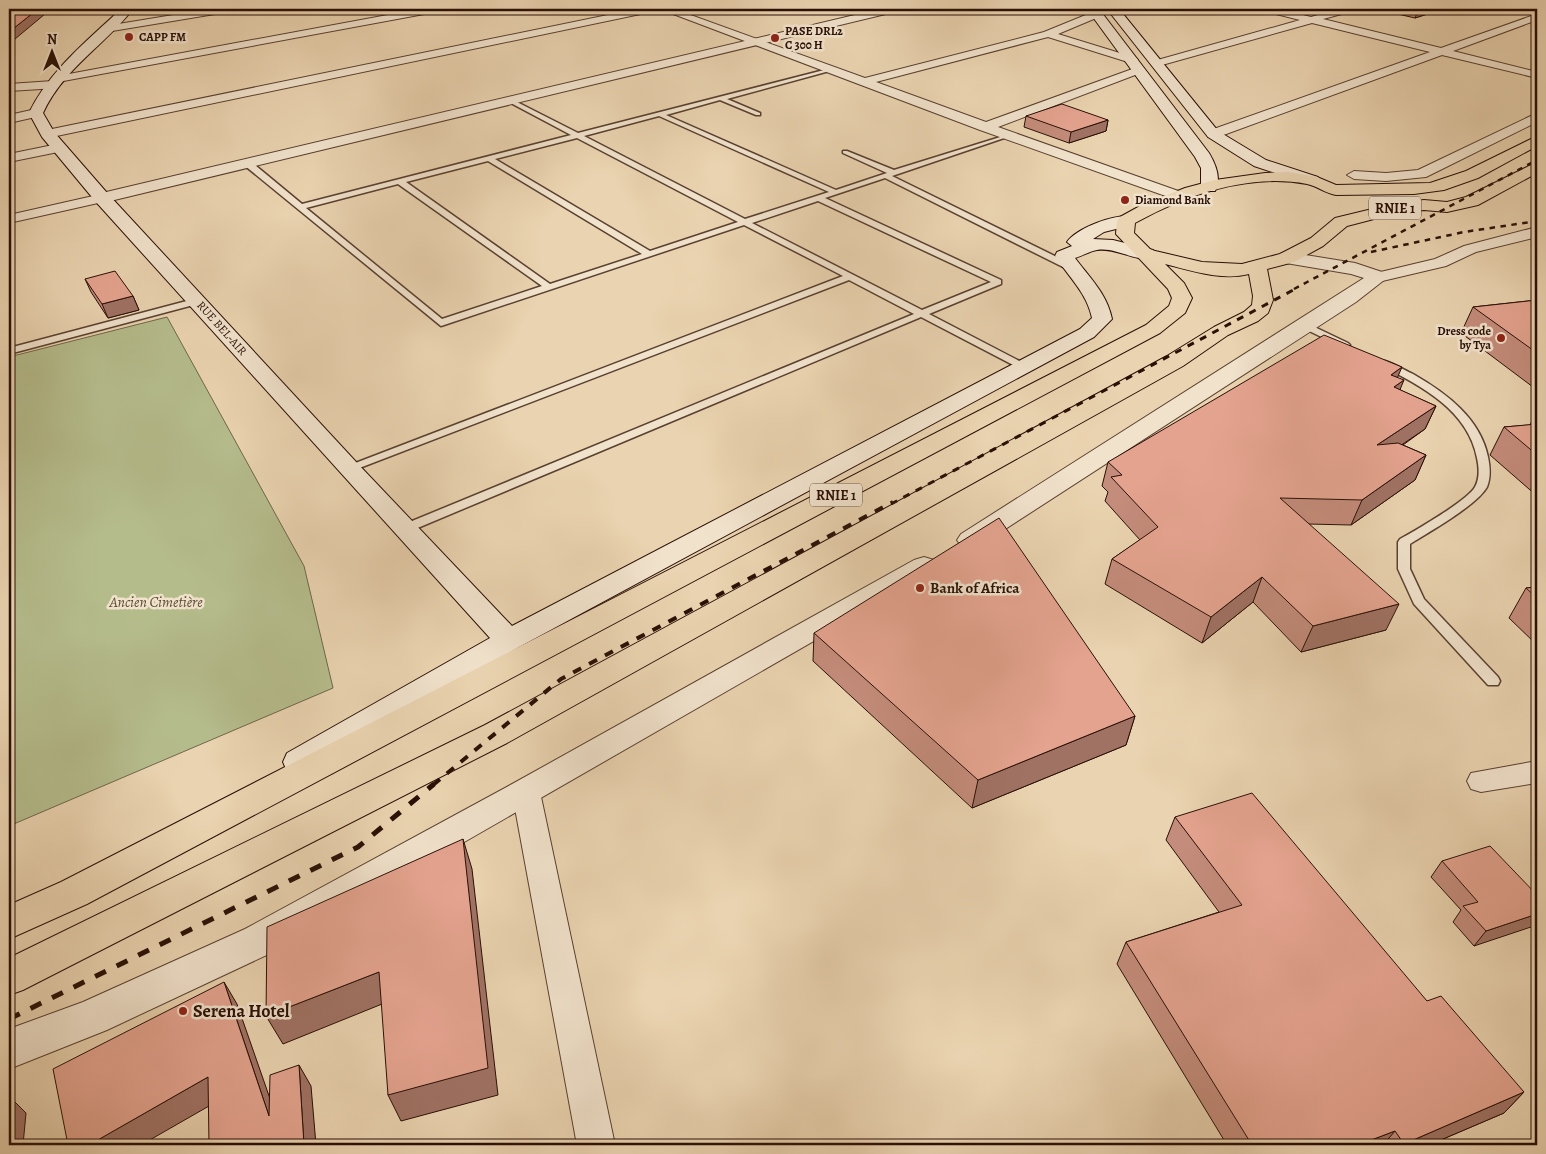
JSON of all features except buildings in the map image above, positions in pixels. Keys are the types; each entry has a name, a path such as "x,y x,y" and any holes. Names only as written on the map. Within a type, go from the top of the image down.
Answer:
{"highway":[{"name":"RNIE 1","path":"9,924 74,893 1153,329 1178,309 1182,298 1177,288 1125,234 1126,221 1142,211 1179,196 1209,187 1259,178 1322,185 1405,189 1429,188 1447,184 1537,140"},
{"name":"RNIE 1","path":"1146,254 1202,268 1242,270 1287,258 1316,242 1341,222 1397,208 1447,207 1472,201 1537,167"},
{"path":"1322,185 1343,200 1345,206 1341,222"},
{"path":"9,977 496,734 1175,360 1251,316 1261,307 1264,303 1261,278 1257,266"}],"main road":[{"path":"36,113 53,84 127,9"},
{"path":"102,198 894,9"},
{"path":"1113,9 1213,134 1260,163 1322,185"},
{"path":"1095,11 1203,156 1209,168 1209,187"},
{"name":"RUE BEL-AIR","path":"36,113 53,141 102,198 404,529 509,640"},
{"path":"1067,261 1077,241 1098,228 1126,221"},
{"path":"1316,242 1367,273"},
{"path":"1067,261 1095,244 1113,245 1146,254"},
{"path":"1287,258 1367,273"},
{"path":"74,893 509,640 1086,333 1102,319 1102,310 1079,274 1067,261"},
{"path":"9,1050 93,1017 258,941 526,792 996,525 1304,325 1350,298 1367,273"}],"street":[{"path":"106,29 227,9"},
{"path":"9,95 53,84 435,9"},
{"path":"9,158 53,141 650,9"},
{"path":"665,9 1179,196"},
{"path":"1268,9 1537,74"},
{"path":"1158,63 1349,9"},
{"path":"864,82 1048,34 1095,11"},
{"path":"1213,134 1537,17"},
{"path":"1048,34 1136,65"},
{"path":"985,127 1136,65"},
{"path":"9,88 53,84"},
{"path":"9,119 36,113"},
{"path":"1354,175 1386,177 1421,174 1537,117"},
{"path":"9,218 102,198"},
{"path":"1367,273 1440,263 1470,249 1537,232"},
{"path":"1481,781 1537,772"},
{"path":"526,792 596,1145"}],"lane":[{"path":"301,207 830,70"},
{"path":"720,98 758,114"},
{"path":"508,100 1024,367"},
{"path":"659,114 835,192"},
{"path":"247,163 441,322 1008,135"},
{"path":"845,152 1067,261"},
{"path":"488,158 649,254"},
{"path":"399,181 549,287"},
{"path":"404,529 998,282 818,198"},
{"path":"349,469 849,277"},
{"path":"9,351 198,301"},
{"path":"1304,325 1355,349"},
{"path":"1372,358 1416,379 1433,391 1456,409 1476,436 1484,460 1484,480 1475,495 1430,527 1404,542 1404,569 1419,601 1493,681"}],"green space":[{"name":"Ancien Cimetière","path":"167,317 304,566 333,688 9,826 9,357"}],"railway":[{"path":"1294,289 1537,160"},
{"path":"1371,252 1464,232 1537,221"},
{"path":"891,504 1297,288"},
{"path":"433,785 561,679 893,502"},
{"path":"9,1019 358,847 434,784"}],"place":[{"name":"CAPP FM","path":"129,37"},
{"name":"PASE DRL2 C 300 H","path":"775,38"},
{"name":"Diamond Bank","path":"1125,200"},
{"name":"Dress code by Tya","path":"1501,338"},
{"name":"Bank of Africa","path":"920,588"},
{"name":"Serena Hotel","path":"183,1011"}]}
